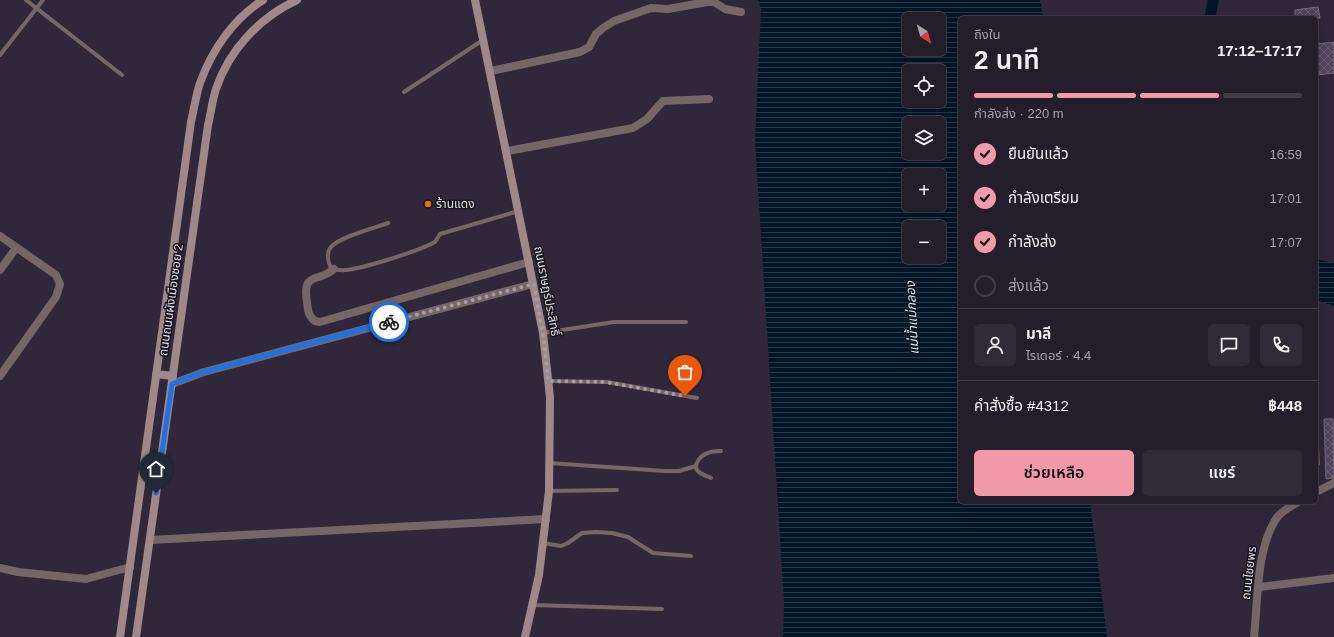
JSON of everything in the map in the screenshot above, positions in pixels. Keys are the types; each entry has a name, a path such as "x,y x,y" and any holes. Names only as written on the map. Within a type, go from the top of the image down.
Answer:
{"street":[{"name":"ถนนถนนผังเมืองซอย 2","path":"120,637 191,122 200,83 215,50 237,22 263,0"},
{"name":"ถนนถนนผังเมืองซอย 2","path":"136,637 208,125 216,89 230,58 249,34 271,15 297,0"},
{"path":"470,0 483,40"},
{"name":"ถนนราษฎร์ประสิทธิ์","path":"476,0 534,284 543,333 550,397 549,491 543,543 533,605 525,637"},
{"path":"491,71 580,52 589,47 596,34 614,21 651,8 668,9 714,2 725,9 741,12"},
{"path":"507,151 633,128 647,119 663,101 709,99"},
{"path":"0,236 56,275 60,284 56,296 0,376"},
{"path":"0,270 16,248"},
{"path":"334,269 330,272 315,277 308,282 305,290 309,314 315,322 320,322 529,262"},
{"path":"156,374 172,380 210,371 534,284"},
{"path":"1318,491 1334,483"},
{"name":"ถนนไชยพร","path":"1254,637 1266,539 1276,518 1294,504"},
{"path":"150,540 546,519"},
{"path":"0,568 18,572 86,579 130,566"},
{"path":"1259,588 1334,578"}],"lane":[{"path":"26,0 122,76"},
{"path":"0,55 43,0"},
{"path":"404,92 483,40"},
{"path":"388,223 336,242 330,249 328,262 331,268 341,271 353,269 400,256 432,244 440,234 519,211"},
{"path":"543,333 614,322 686,322"},
{"path":"548,381 606,382 697,398"},
{"path":"549,463 679,471 696,466 700,457 707,453 721,451"},
{"path":"696,466 699,472 711,478"},
{"path":"549,491 617,490"},
{"path":"543,543 561,546 582,533 612,533 628,537 653,553 691,556"},
{"path":"533,605 662,609"}],"water":[{"name":"แม่น้ำแม่กลอง","path":"758,0 1040,0 1043,16 958,16 958,504 1090,504 1107,637 783,637 784,602 755,140 761,9"},
{"path":"1318,259 1334,263 1334,306 1318,301"}],"building":[{"path":"1318,7 1320,18 1318,18 1318,16 1295,16 1295,10"},
{"path":"1334,42 1334,73 1318,75 1318,44"},
{"path":"1324,419 1333,419 1334,478 1326,479"}],"waterway":[{"path":"1210,16 1213,0"}],"way so far":[{"path":"389,322 534,284 544,341 548,381 606,382 685,396"}],"place":[{"name":"ร้านแดง","path":"428,204"}],"route":[{"path":"156,493 172,384 204,372 389,322"}]}
